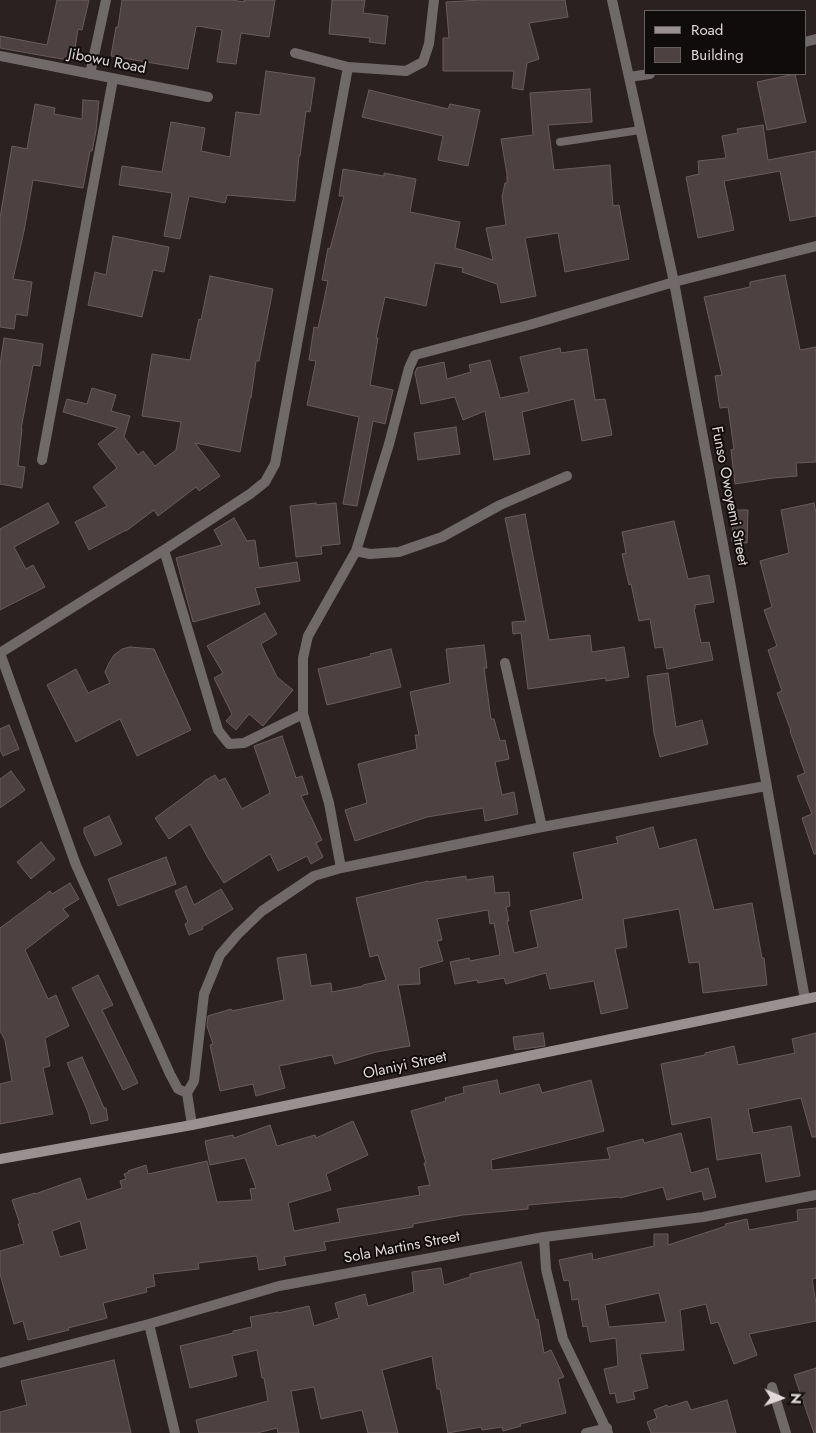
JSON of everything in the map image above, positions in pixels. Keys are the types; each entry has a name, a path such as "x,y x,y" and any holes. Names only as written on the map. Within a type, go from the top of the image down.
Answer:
{"street":[{"path":"90,74 106,0"},
{"path":"295,53 348,67 406,71 423,62 429,44 434,0"},
{"name":"Funso Owoyemi Street","path":"612,0 674,282 805,999"},
{"name":"Jibowu Road","path":"0,56 208,97"},
{"path":"187,1093 178,1089 170,1074 76,865 0,653 164,550 250,494 265,482 275,464 348,67"},
{"path":"629,77 644,75"},
{"path":"42,460 113,79"},
{"path":"342,868 329,803 303,714 303,658 308,636 356,551 389,444 409,368 415,355 529,325 674,282 816,246"},
{"path":"356,551 370,554 399,552 442,537 500,505 567,476"},
{"path":"164,550 218,730 229,744 244,743 303,714"},
{"path":"505,663 542,827"},
{"path":"192,1125 187,1093 194,1081 204,994 220,955 262,911 314,876 342,868 542,827 766,786"},
{"name":"Olaniyi Street","path":"0,1159 192,1125 816,997"},
{"name":"Sola Martins Street","path":"0,1363 149,1324 278,1286 544,1237 703,1217 816,1195"},
{"path":"544,1237 546,1269 563,1339 608,1431 586,1433"},
{"path":"149,1324 175,1433"},
{"path":"772,1387 786,1433"}],"lane":[{"path":"560,142 640,130"}],"building":[{"path":"57,0 89,0 82,30 78,29 73,61 0,48 0,36 47,45"},
{"path":"122,0 232,0 244,2 244,0 275,0 269,37 241,33 236,64 217,62 222,30 197,26 188,69 111,56"},
{"path":"332,0 365,0 363,13 388,16 385,44 369,42 370,38 329,34"},
{"path":"565,0 568,17 529,23 539,59 527,63 523,90 512,88 514,71 443,71 443,38 449,38 446,2"},
{"path":"266,71 315,78 310,112 306,111 295,201 227,195 225,203 189,196 180,239 164,236 172,193 119,185 122,166 162,172 171,122 205,128 201,151 230,157 236,112 260,115"},
{"path":"795,75 806,122 767,130 757,82"},
{"path":"590,89 592,122 548,125 554,170 610,165 613,206 619,205 629,259 565,272 558,233 525,238 536,296 501,303 497,284 462,272 463,268 435,263 426,306 385,297 376,338 378,338 370,385 393,390 385,424 373,421 357,506 343,504 359,417 307,405 316,361 309,360 314,327 318,328 328,281 322,280 328,248 330,249 344,196 339,196 343,169 384,176 384,173 416,179 410,212 460,222 455,248 493,260 486,228 506,225 502,197 505,183 507,183 507,174 501,139 533,135 530,93"},
{"path":"369,90 448,109 450,104 480,110 468,166 438,160 443,136 362,117"},
{"path":"83,100 99,101 96,131 83,188 33,180 13,279 32,282 27,316 16,314 14,329 0,327 0,218 12,146 27,149 35,104 55,108 54,114 82,119"},
{"path":"763,125 768,160 816,151 816,216 790,221 780,171 724,181 734,230 698,238 686,177 699,174 698,161 726,158 722,136 738,133 737,129"},
{"path":"113,236 169,247 164,272 153,270 142,317 88,305 95,272 106,275"},
{"path":"785,275 800,350 816,347 816,462 796,463 797,476 735,484 731,450 734,449 728,407 720,408 715,376 722,375 704,297 750,287 750,282"},
{"path":"210,276 273,289 259,361 256,361 240,452 195,443 220,476 199,491 196,487 158,516 154,510 126,531 89,550 75,522 107,506 93,487 117,468 98,444 118,428 63,412 67,399 87,404 92,388 116,395 111,411 130,416 124,437 138,455 143,451 155,466 176,450 181,422 142,416 152,354 190,360"},
{"path":"4,338 43,344 40,366 33,365 21,429 18,466 25,467 22,488 0,484 0,365"},
{"path":"560,348 561,353 587,349 595,400 605,399 612,435 582,441 574,399 522,412 530,454 494,460 485,411 463,420 455,397 421,404 415,373 417,368 444,362 447,379 471,372 469,365 490,360 500,398 529,392 520,357"},
{"path":"456,427 460,454 418,460 414,433"},
{"path":"48,503 59,523 14,547 26,569 33,565 45,587 0,610 0,529"},
{"path":"316,503 316,505 336,503 340,544 321,546 322,554 296,557 290,506"},
{"path":"814,503 816,513 816,854 814,854 802,818 812,814 797,776 805,773 777,693 782,691 768,650 777,646 764,610 772,607 760,561 789,553 781,510"},
{"path":"733,510 748,510 747,543 732,542"},
{"path":"525,514 549,640 590,635 592,652 624,647 629,677 606,681 606,678 528,689 521,633 513,634 512,622 526,621 505,518"},
{"path":"234,518 247,541 255,540 259,568 297,562 300,581 255,588 260,604 193,622 176,558 222,545 214,530"},
{"path":"674,521 688,579 709,575 714,602 695,605 694,609 701,643 709,642 713,660 667,669 663,647 655,648 650,619 639,621 622,554 626,553 622,532"},
{"path":"265,613 277,634 261,644 277,677 293,690 263,726 249,714 236,730 226,721 232,714 214,678 223,673 207,646"},
{"path":"484,645 487,668 484,668 491,719 494,719 500,741 505,740 509,759 495,762 502,795 514,792 518,814 485,821 483,808 427,817 355,841 345,810 367,803 358,764 417,749 415,735 419,735 410,692 450,683 446,649"},
{"path":"130,647 154,649 191,730 137,756 120,719 76,742 47,685 76,669 88,693 110,683 105,672 109,663 114,655 122,649"},
{"path":"391,649 401,687 327,705 318,669"},
{"path":"668,673 676,727 702,720 708,744 660,757 654,733 647,676"},
{"path":"9,725 19,749 3,756 0,749 0,729"},
{"path":"282,736 296,778 302,776 308,794 301,796 322,840 316,843 323,857 311,864 307,856 278,871 270,854 224,883 190,824 169,839 155,818 204,781 215,775 219,781 225,778 242,809 270,793 254,746"},
{"path":"11,771 25,790 0,808 0,779"},
{"path":"109,816 122,844 95,856 84,833 84,828"},
{"path":"653,827 659,849 696,839 714,910 752,903 762,958 764,958 767,985 703,993 699,962 689,963 679,909 623,919 627,947 615,949 628,1008 601,1014 594,981 550,989 546,973 506,984 504,978 478,983 477,980 455,984 450,962 469,958 470,961 500,955 494,923 490,924 488,910 437,919 442,940 437,941 443,961 419,968 420,984 398,985 410,1046 376,1052 335,1064 332,1055 279,1066 285,1088 256,1096 253,1084 220,1091 210,1045 213,1044 207,1026 208,1016 231,1009 232,1011 284,1000 277,958 306,954 311,986 331,983 332,992 386,980 378,955 370,957 356,898 428,881 466,876 466,880 493,876 495,893 509,892 510,906 506,907 509,921 507,921 514,953 538,947 530,911 583,899 573,853 618,843 616,837"},
{"path":"41,842 55,859 31,879 17,862"},
{"path":"166,857 176,884 118,906 108,879"},
{"path":"70,883 79,899 63,909 69,916 25,950 48,999 56,995 69,1026 45,1038 50,1066 43,1068 53,1114 0,1124 0,1084 12,1081 5,1040 0,1031 0,928 50,891 52,894"},
{"path":"186,886 194,905 221,889 233,909 202,927 203,929 189,935 185,924 188,922 175,891"},
{"path":"98,975 113,1005 102,1010 138,1083 123,1090 72,988"},
{"path":"543,1033 545,1046 515,1050 513,1037"},
{"path":"816,1033 816,1137 812,1137 801,1098 748,1109 753,1133 791,1126 800,1176 766,1182 761,1153 717,1160 711,1117 672,1125 661,1064 705,1055 705,1053 734,1046 738,1065 795,1053 792,1039"},
{"path":"82,1057 104,1108 106,1108 108,1120 91,1124 88,1112 67,1063"},
{"path":"497,1080 500,1094 539,1084 542,1093 591,1080 604,1131 491,1160 492,1170 610,1159 607,1148 643,1139 644,1143 681,1133 691,1173 708,1168 716,1197 704,1200 702,1191 667,1200 663,1187 620,1198 528,1205 528,1209 463,1215 413,1224 413,1227 324,1242 326,1250 284,1257 286,1265 259,1270 257,1256 198,1263 199,1269 153,1274 155,1286 146,1288 147,1292 103,1303 107,1318 68,1328 69,1330 28,1340 23,1321 14,1324 0,1274 0,1251 24,1244 12,1200 80,1178 87,1200 122,1188 120,1181 126,1179 124,1174 146,1165 148,1174 207,1161 217,1202 252,1200 250,1189 256,1188 245,1158 210,1165 205,1141 233,1135 234,1138 270,1125 277,1146 315,1135 316,1138 353,1121 368,1155 326,1174 331,1190 288,1203 294,1231 340,1222 337,1209 420,1195 418,1187 430,1185 424,1163 426,1163 411,1111 446,1101 445,1098 464,1093 463,1087","holes":["80,1221 87,1249 60,1257 52,1231"]},
{"path":"816,1208 816,1278 812,1279 816,1303 816,1321 749,1334 757,1355 734,1364 718,1322 711,1324 706,1304 680,1310 684,1350 640,1354 648,1388 633,1392 635,1399 617,1403 615,1393 610,1394 604,1369 618,1366 616,1338 590,1342 587,1326 583,1327 578,1299 572,1300 569,1280 564,1281 559,1260 592,1253 593,1260 654,1246 654,1234 668,1234 668,1245 726,1226 725,1224 747,1219 749,1230 798,1221 797,1210","holes":["659,1293 666,1322 609,1327 605,1305"]},
{"path":"521,1262 536,1320 538,1319 544,1353 551,1350 564,1377 558,1379 566,1413 520,1424 521,1426 503,1431 502,1427 482,1430 481,1427 448,1433 440,1389 437,1389 432,1356 382,1370 398,1433 368,1433 362,1410 321,1419 314,1387 291,1391 299,1433 278,1433 277,1428 257,1433 199,1433 196,1420 268,1401 264,1378 262,1378 257,1350 232,1356 237,1376 190,1388 180,1346 252,1327 250,1317 309,1306 314,1326 339,1318 335,1303 365,1294 368,1306 414,1292 412,1272 441,1268 444,1285 470,1277 470,1274"},
{"path":"114,1360 131,1433 0,1433 0,1412 27,1405 21,1381"},
{"path":"816,1368 816,1432 814,1433 794,1375"},
{"path":"727,1400 736,1433 651,1433 647,1422 657,1418 654,1410 667,1405 668,1407 687,1401 691,1410"}]}
